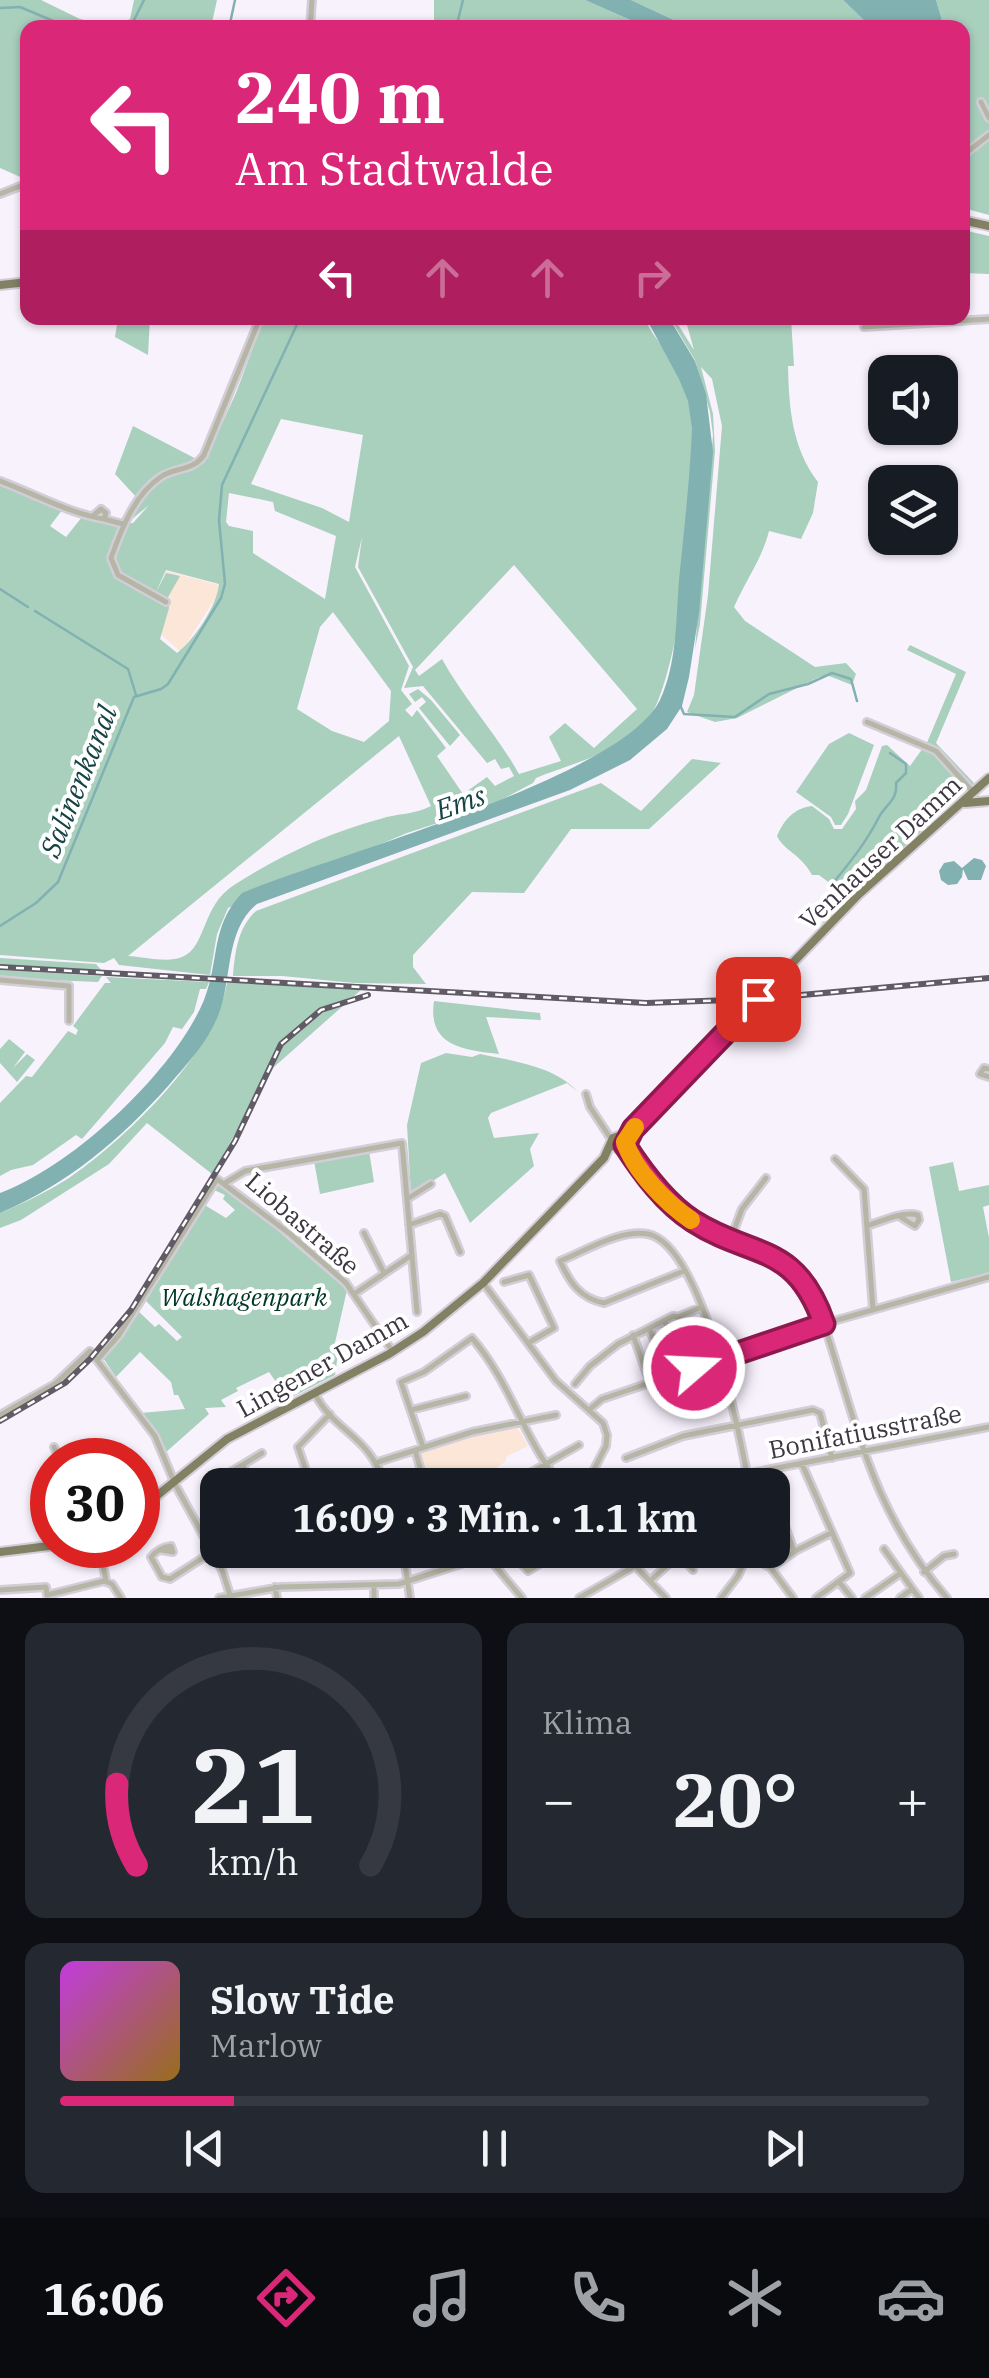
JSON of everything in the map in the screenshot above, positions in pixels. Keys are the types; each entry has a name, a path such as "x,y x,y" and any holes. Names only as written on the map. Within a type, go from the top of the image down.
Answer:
{"main road":[{"name":"Venhauser Damm","path":"758,999 858,895 989,778"},
{"path":"949,813 968,802 989,801"},
{"name":"Lingener Damm","path":"160,1495 227,1439 393,1352 437,1322 483,1283 758,999"},
{"path":"0,1552 30,1548"}],"street":[{"path":"981,102 989,118"},
{"path":"166,602 114,571 111,558 123,524 162,476 201,461 257,325"},
{"path":"864,326 882,325"},
{"path":"0,481 61,504 73,513 123,524"},
{"path":"867,722 936,750 989,801"},
{"path":"0,980 69,986 69,1021"},
{"path":"989,1069 984,1068 980,1074 989,1077"},
{"path":"586,1094 590,1107 618,1143 677,1210 698,1225 772,1255 797,1275 815,1300 888,1513 924,1572 947,1598"},
{"path":"225,1183 245,1171 402,1143 416,1312"},
{"path":"835,1159 864,1190 873,1309"},
{"path":"731,1238 742,1210 766,1178"},
{"name":"Liobastraße","path":"98,1359 120,1335 217,1179 323,1261 354,1294 393,1352"},
{"path":"408,1199 431,1184"},
{"path":"409,1225 440,1214 445,1216 460,1252"},
{"path":"867,1226 899,1216"},
{"path":"364,1233 384,1273"},
{"path":"684,1271 604,1303 576,1290 560,1261 624,1236 646,1234 672,1248 684,1271 701,1307 720,1359 745,1468"},
{"path":"354,1294 412,1254"},
{"path":"504,1282 528,1275 554,1328 528,1343"},
{"path":"590,1409 602,1400 824,1324 989,1278"},
{"path":"483,1283 556,1381 604,1423 607,1440 594,1468"},
{"path":"575,1384 590,1366 633,1335 701,1307"},
{"path":"665,1322 685,1371"},
{"path":"649,1328 669,1376"},
{"path":"633,1335 650,1383"},
{"path":"423,1447 401,1382 424,1372 472,1338 507,1388 520,1421 548,1468"},
{"path":"0,1415 55,1384 90,1350 155,1436 200,1529"},
{"path":"315,1393 330,1414 363,1443 380,1468"},
{"path":"411,1410 466,1396"},
{"path":"626,1458 683,1436 818,1410 832,1458"},
{"path":"304,1468 298,1448 330,1414"},
{"path":"378,1462 520,1421 556,1415"},
{"name":"Bonifatiusstraße","path":"780,1468 989,1427"},
{"path":"538,1468 579,1445"},
{"path":"415,1450 420,1468"},
{"path":"239,1468 262,1453"},
{"path":"802,1464 850,1574 816,1598"},
{"path":"790,1555 831,1534"},
{"path":"790,1541 794,1552"},
{"path":"884,1549 919,1598"},
{"path":"161,1550 151,1556 162,1578 170,1580 200,1560"},
{"path":"924,1572 944,1556 954,1554"},
{"path":"103,1568 106,1582"},
{"path":"219,1568 231,1597"},
{"path":"406,1568 410,1598"},
{"path":"219,1598 276,1588 408,1582 450,1568"},
{"path":"496,1568 522,1598"},
{"path":"579,1598 632,1568"},
{"path":"637,1568 666,1598"},
{"path":"650,1581 663,1568"},
{"path":"720,1598 742,1568"},
{"path":"771,1568 793,1598"},
{"path":"865,1598 901,1573"},
{"path":"0,1590 46,1586 47,1596 106,1582 117,1589 121,1598"},
{"path":"840,1582 852,1598"},
{"path":"374,1586 374,1598"},
{"path":"276,1588 277,1598"},
{"path":"900,1598 912,1589"}],"shaded area":[{"path":"585,0 631,0 674,20 630,20"},
{"path":"843,0 936,0 942,20 864,20"},
{"path":"650,325 673,325 695,361 706,394 713,452 699,613 689,677 682,706 667,729 630,760 570,790 257,904 246,915 234,942 218,1016 190,1061 92,1159 0,1213 0,1193 58,1162 89,1139 146,1086 170,1057 204,1000 220,931 242,893 534,786 590,758 634,729 660,700 675,641 692,428 688,401"},
{"path":"166,571 219,585 218,594 181,652 147,622"},
{"path":"974,858 986,866 981,880 968,880 963,869 957,884 948,885 941,880 939,871 944,863 954,861 962,868"},
{"path":"516,1425 528,1446 507,1456 498,1468 424,1468 420,1450"}],"green space":[{"path":"0,0 41,0 84,20 20,20 20,177 0,168"},
{"path":"134,0 217,0 213,20 128,20"},
{"path":"434,0 585,0 630,20 434,20"},
{"path":"631,0 843,0 864,20 674,20"},
{"path":"936,0 989,0 989,215 970,210 970,20 942,20"},
{"path":"970,232 989,236 989,274 970,273"},
{"path":"117,325 150,325 148,355 115,337"},
{"path":"261,325 649,325 685,391 695,440 686,575 669,668 657,703 644,725 607,751 536,778 490,806 407,833 228,908 217,934 210,975 119,965 114,958 104,963 0,955 0,481 63,509 50,526 66,537 82,517 121,525 113,546 115,570 123,524 133,523 149,505 131,520 121,519 138,499 115,474 133,426 204,463","holes":["281,419 363,435 349,522 322,508 251,484","229,493 273,502 275,511 336,536 325,599 253,553 253,531 226,522","362,537 358,567 413,667 404,688 423,686 487,763 495,759 501,769 509,767 514,776 495,786 487,777 463,794 437,756 446,748 417,710 412,717 405,710 412,704 401,690 409,666 355,567","514,565 637,709 594,748 565,723 549,737 561,761 519,774 442,659 419,676 415,670","166,570 219,584 204,622 177,653 160,639 169,608 167,599 180,576 166,573 155,594","333,612 391,691 389,721 364,742 332,731 297,709 320,627","399,736 431,806 342,831 251,874 223,894 196,944 182,957 163,960 128,956"]},
{"path":"674,325 678,325 694,350 687,325 791,325 794,366 788,366 791,412 802,455 818,482 813,513 801,539 769,531 734,607 745,621 815,667 846,663 856,674 852,685 829,676 819,677 737,718 715,722 687,712 694,695 708,595 722,426 712,379 701,367 713,414 715,451 695,649 713,435 695,360"},
{"path":"910,645 966,672 936,743 974,783 970,787 926,745 956,674 907,650"},
{"path":"418,689 460,735 450,746 419,708 426,702 422,697 415,702 409,694"},
{"path":"849,733 874,745 848,814 841,825 835,825 831,817 796,792 829,744"},
{"path":"887,745 910,766 923,748 934,752 968,788 823,923 815,915 836,882 831,884 812,875 777,836 790,816 812,806 829,819 834,829 842,829 856,809 855,801 866,790 882,746"},
{"path":"692,759 721,763 649,829 571,829 524,893 472,892 413,955 413,967 426,984 233,976 241,932 256,911 601,783 641,811"},
{"path":"0,958 96,964 102,971 0,965"},
{"path":"0,970 102,976 98,982 0,978"},
{"path":"106,977 209,982 206,989 200,989 194,1012 182,1029 173,1027 165,1043 82,1139 76,1135 33,1165 0,1176 0,1103 26,1076 32,1077 68,1031 76,1035 78,1030 73,1026 105,983 111,983"},
{"path":"227,983 362,989 274,1067 212,1174 147,1123 109,1164 21,1220 0,1228 0,1213 69,1178 116,1140 165,1092 205,1037"},
{"path":"434,1001 540,1013 541,1020 486,1017 499,1054 462,1048 436,1028"},
{"path":"9,1039 25,1052 13,1068 27,1054 35,1060 17,1082 0,1063 0,1049"},
{"path":"446,1053 472,1057 480,1054 533,1066 558,1076 569,1083 578,1092 567,1083 491,1113 488,1118 494,1138 539,1133 530,1149 534,1166 470,1223 445,1173 411,1195 407,1125 421,1063"},
{"path":"369,1151 374,1182 320,1194 314,1161"},
{"path":"953,1162 959,1191 989,1185 989,1205 983,1207 989,1238 989,1273 951,1282 929,1167"},
{"name":"Walshagenpark","path":"219,1184 246,1203 347,1290 334,1347 338,1353 335,1375 288,1399 269,1372 221,1400 226,1407 205,1408 209,1414 165,1453 160,1438 141,1413 185,1409 178,1395 174,1395 171,1382 140,1352 116,1377 103,1358 137,1310 177,1341 182,1337 144,1299 203,1204 226,1218 235,1210 223,1199 225,1195 212,1189"}],"waterway":[{"path":"134,20 144,0"},
{"path":"231,20 235,0"},
{"name":"Salinenkanal","path":"458,20 463,0"},
{"path":"0,8 20,7 51,20"},
{"name":"Salinenkanal","path":"0,926 36,903 58,882 134,697 168,684 221,598 225,584 219,520 222,485 297,325"},
{"path":"0,589 28,607"},
{"path":"35,611 128,669 136,695"},
{"path":"680,705 684,714 735,717 769,694 832,673 851,679 857,701"},
{"path":"829,888 862,845 893,798 896,783 906,773 906,764 890,753"}],"railway":[{"path":"0,967 646,1003 758,999 989,978"},
{"path":"0,1421 65,1383 131,1310 235,1141 281,1044 321,1010 368,995"}],"slow traffic":[{"path":"635,1127 625,1142 632,1159 677,1210 691,1220"}],"route":[{"path":"694,1368 824,1324 817,1304 797,1275 760,1249 687,1218 632,1159 625,1145 633,1129 758,999"}],"water label":[{"name":"Ems","path":"460,802"}]}
